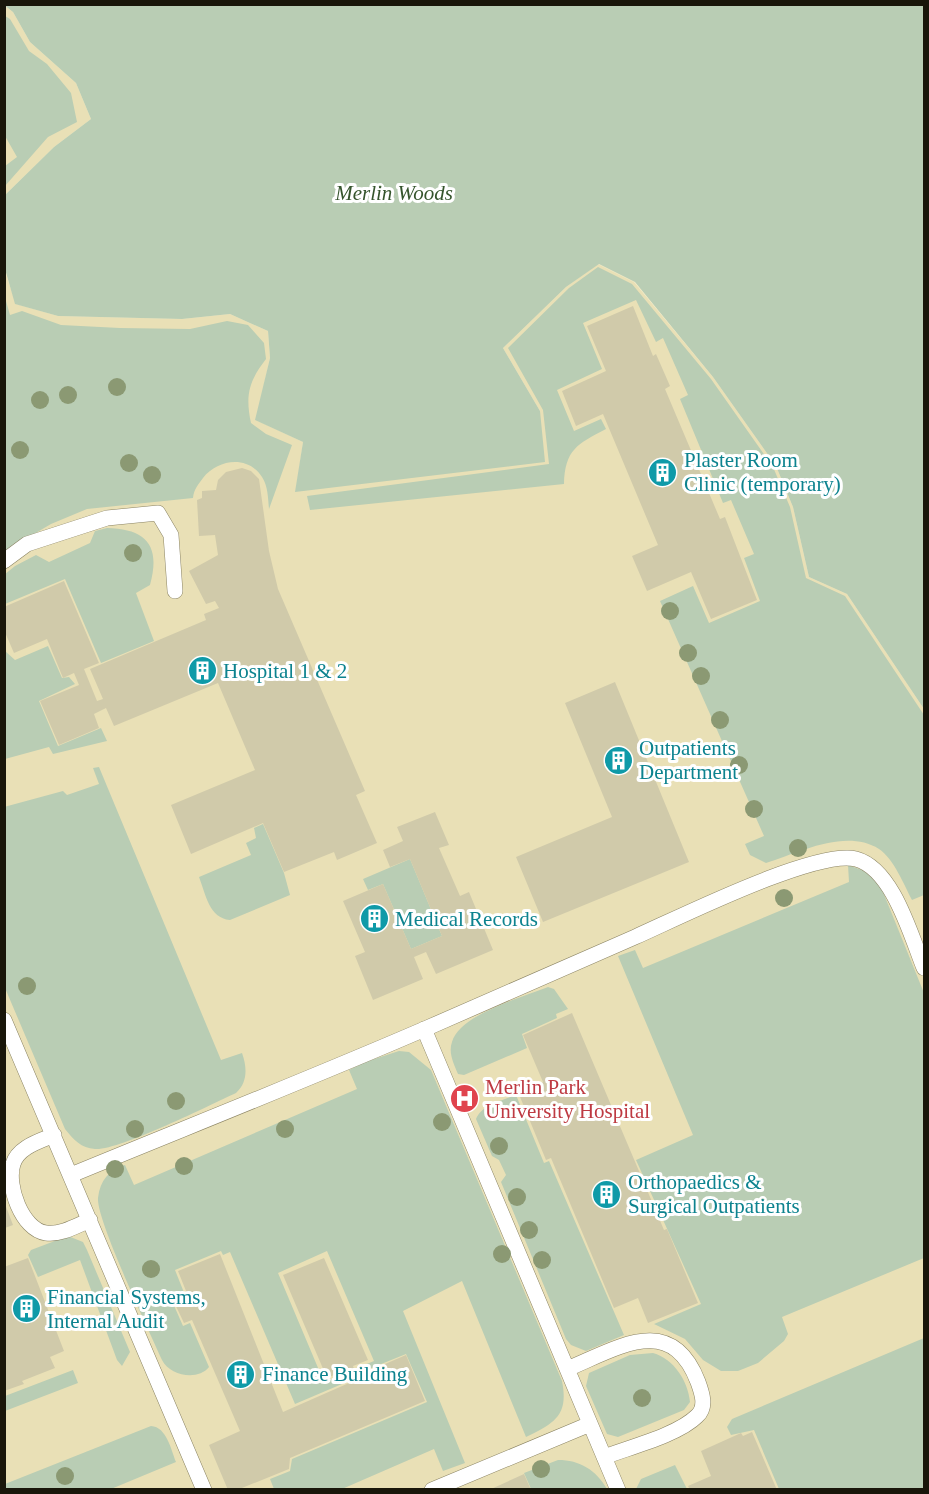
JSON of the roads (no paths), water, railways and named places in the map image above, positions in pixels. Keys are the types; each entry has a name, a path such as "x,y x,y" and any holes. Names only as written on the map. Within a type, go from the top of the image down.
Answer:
{"lane":[{"path":"4,561 27,544 107,518 158,513 171,535 175,591"},
{"path":"71,1175 424,1029 753,885 824,860 843,857 859,860 876,871 889,884 924,968"},
{"path":"4,1020 204,1490"},
{"path":"424,1029 618,1490"},
{"path":"54,1136 21,1152 13,1163 12,1178 16,1198 29,1225 42,1233 53,1234 90,1220"},
{"path":"567,1369 620,1347 655,1340 669,1343 688,1359 697,1380 704,1398 699,1415 683,1426 604,1457"},
{"path":"432,1490 590,1424"}],"place":[{"name":"Plaster Room Clinic (temporary)","path":"663,472"},
{"name":"Hospital 1 & 2","path":"202,671"},
{"name":"Outpatients Department","path":"618,760"},
{"name":"Medical Records","path":"374,919"},
{"name":"Merlin Park University Hospital","path":"464,1099"},
{"name":"Orthopaedics & Surgical Outpatients","path":"607,1194"},
{"name":"Financial Systems, Internal Audit","path":"26,1309"},
{"name":"Finance Building","path":"241,1374"}],"park label":[{"name":"Merlin Woods","path":"394,193"}]}
